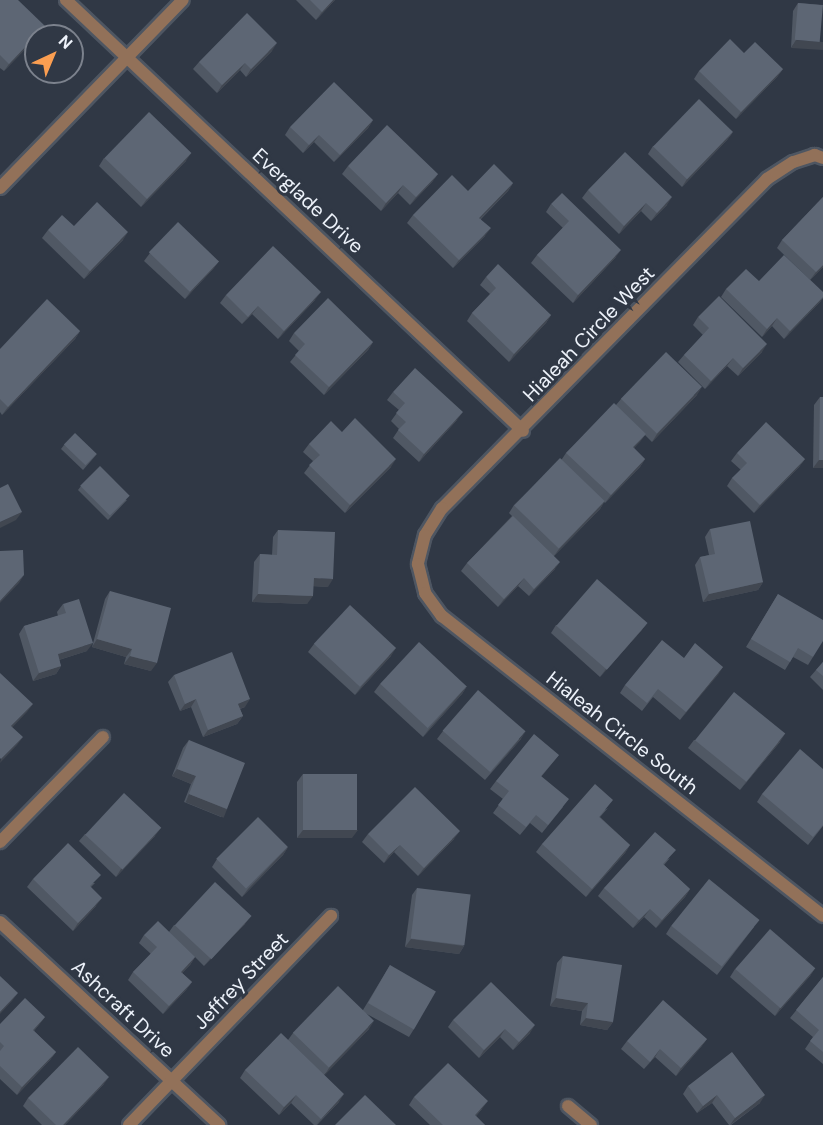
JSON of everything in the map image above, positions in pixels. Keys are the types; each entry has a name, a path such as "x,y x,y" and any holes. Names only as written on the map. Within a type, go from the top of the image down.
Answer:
{"street":[{"name":"Everglade Drive","path":"66,0 523,431"},
{"path":"0,188 183,0"},
{"name":"Hialeah Circle West","path":"418,564 426,535 442,508 523,431 767,179 792,162 819,157"},
{"name":"Hialeah Circle South","path":"418,564 425,593 442,616 823,916"},
{"path":"0,842 103,737"},
{"name":"Jeffrey Street","path":"129,1125 331,916"},
{"name":"Ashcraft Drive","path":"0,922 219,1125"},
{"path":"568,1106 591,1125"}],"building":[{"path":"0,0 18,0 43,24 24,24 24,48 9,64 0,55"},
{"path":"310,0 333,0 322,12"},
{"path":"798,3 823,5 820,42 795,40"},
{"path":"247,13 277,43 251,69 245,63 222,85 199,62"},
{"path":"730,39 744,53 755,42 783,69 741,112 699,71"},
{"path":"334,82 373,120 340,155 319,135 309,145 290,127"},
{"path":"699,99 733,132 687,179 653,146"},
{"path":"149,112 191,153 147,199 105,158"},
{"path":"387,125 438,174 416,197 403,185 386,203 348,166"},
{"path":"625,152 672,197 657,213 646,203 624,226 588,190"},
{"path":"494,164 513,183 479,218 491,228 459,260 413,215 452,175 468,191"},
{"path":"562,193 621,250 578,295 537,255 569,221 551,204"},
{"path":"823,197 823,265 816,272 782,240"},
{"path":"97,202 128,232 90,271 48,230 62,215 74,226"},
{"path":"178,222 219,262 190,292 149,252"},
{"path":"273,246 321,292 284,331 258,306 248,317 226,295"},
{"path":"784,255 823,292 823,297 790,331 777,318 767,329 726,289 746,269 759,281"},
{"path":"498,264 551,315 514,354 472,313 496,288 486,277"},
{"path":"719,296 767,344 743,368 733,358 711,381 684,355 709,328 698,317"},
{"path":"328,298 373,342 329,387 295,355 305,344 294,333"},
{"path":"47,299 80,331 8,407 0,399 0,349"},
{"path":"666,352 702,387 657,433 621,399"},
{"path":"415,368 463,412 424,454 398,430 406,422 396,413 405,403 393,392"},
{"path":"820,397 823,397 823,460 819,460"},
{"path":"614,403 646,434 633,447 645,459 611,495 566,453"},
{"path":"355,418 396,459 350,505 309,465 320,455 309,444 331,421 342,432"},
{"path":"766,422 805,459 760,505 732,478 747,463 737,453"},
{"path":"75,433 97,454 85,465 64,445"},
{"path":"560,458 605,501 559,549 514,505"},
{"path":"100,466 130,496 110,515 80,486"},
{"path":"8,484 22,512 0,522 0,488"},
{"path":"513,516 560,562 534,589 524,578 504,599 467,563"},
{"path":"750,521 763,582 709,594 700,557 715,554 710,529"},
{"path":"278,530 335,532 333,579 314,578 313,596 258,594 260,554 277,555"},
{"path":"23,550 24,575 0,601 0,551"},
{"path":"597,579 648,623 607,670 556,626"},
{"path":"110,591 171,608 157,663 130,656 132,649 97,639"},
{"path":"778,594 823,620 823,641 813,657 798,648 790,662 751,639"},
{"path":"79,599 93,643 58,654 61,666 39,673 24,626 66,613 63,604"},
{"path":"350,605 396,648 360,687 314,644"},
{"path":"662,640 684,658 695,643 723,667 686,712 658,689 647,703 625,685"},
{"path":"419,642 467,686 428,728 380,684"},
{"path":"232,652 250,699 238,704 243,716 208,730 196,699 185,704 174,675"},
{"path":"823,662 823,676 816,670"},
{"path":"0,673 33,704 11,726 23,737 1,759 0,758"},
{"path":"478,690 526,731 490,772 443,731"},
{"path":"734,692 785,734 746,782 695,740"},
{"path":"534,734 559,755 541,776 569,799 548,825 536,815 526,827 498,805 509,791 496,781"},
{"path":"189,740 245,763 227,809 189,794 196,776 177,769"},
{"path":"800,749 823,769 823,825 813,837 762,794"},
{"path":"303,774 357,774 357,830 303,830"},
{"path":"595,784 613,800 599,817 630,845 592,889 542,844"},
{"path":"415,787 460,831 424,868 400,845 389,855 368,834"},
{"path":"124,793 161,828 122,869 85,835"},
{"path":"258,817 288,847 246,888 216,859"},
{"path":"655,832 676,850 663,864 690,889 662,920 650,909 639,920 604,888"},
{"path":"68,843 101,875 90,886 102,898 78,923 33,879"},
{"path":"709,879 760,920 722,967 671,926"},
{"path":"215,882 252,916 211,959 175,925"},
{"path":"417,888 471,895 464,945 411,939"},
{"path":"158,921 195,957 181,972 192,982 169,1006 133,972 157,947 144,935"},
{"path":"770,929 815,968 781,1008 735,969"},
{"path":"563,956 622,965 613,1022 586,1018 588,1003 556,998"},
{"path":"390,965 436,992 414,1030 368,1003"},
{"path":"0,976 18,993 0,1012"},
{"path":"823,977 823,1052 810,1041 819,1030 796,1010"},
{"path":"491,982 535,1025 519,1042 505,1029 484,1050 453,1020"},
{"path":"338,986 374,1021 329,1067 293,1033"},
{"path":"25,998 45,1017 33,1030 56,1052 22,1087 0,1066 0,1051 4,1046 0,1042 0,1024"},
{"path":"663,1000 707,1039 681,1068 660,1049 650,1062 627,1041"},
{"path":"281,1033 344,1094 321,1119 296,1095 284,1107 245,1070"},
{"path":"78,1047 109,1077 63,1125 56,1125 28,1098"},
{"path":"732,1052 765,1095 735,1118 717,1095 703,1106 688,1086"},
{"path":"448,1063 488,1101 475,1115 485,1125 443,1125 414,1097"},
{"path":"365,1095 396,1125 335,1125"}]}
